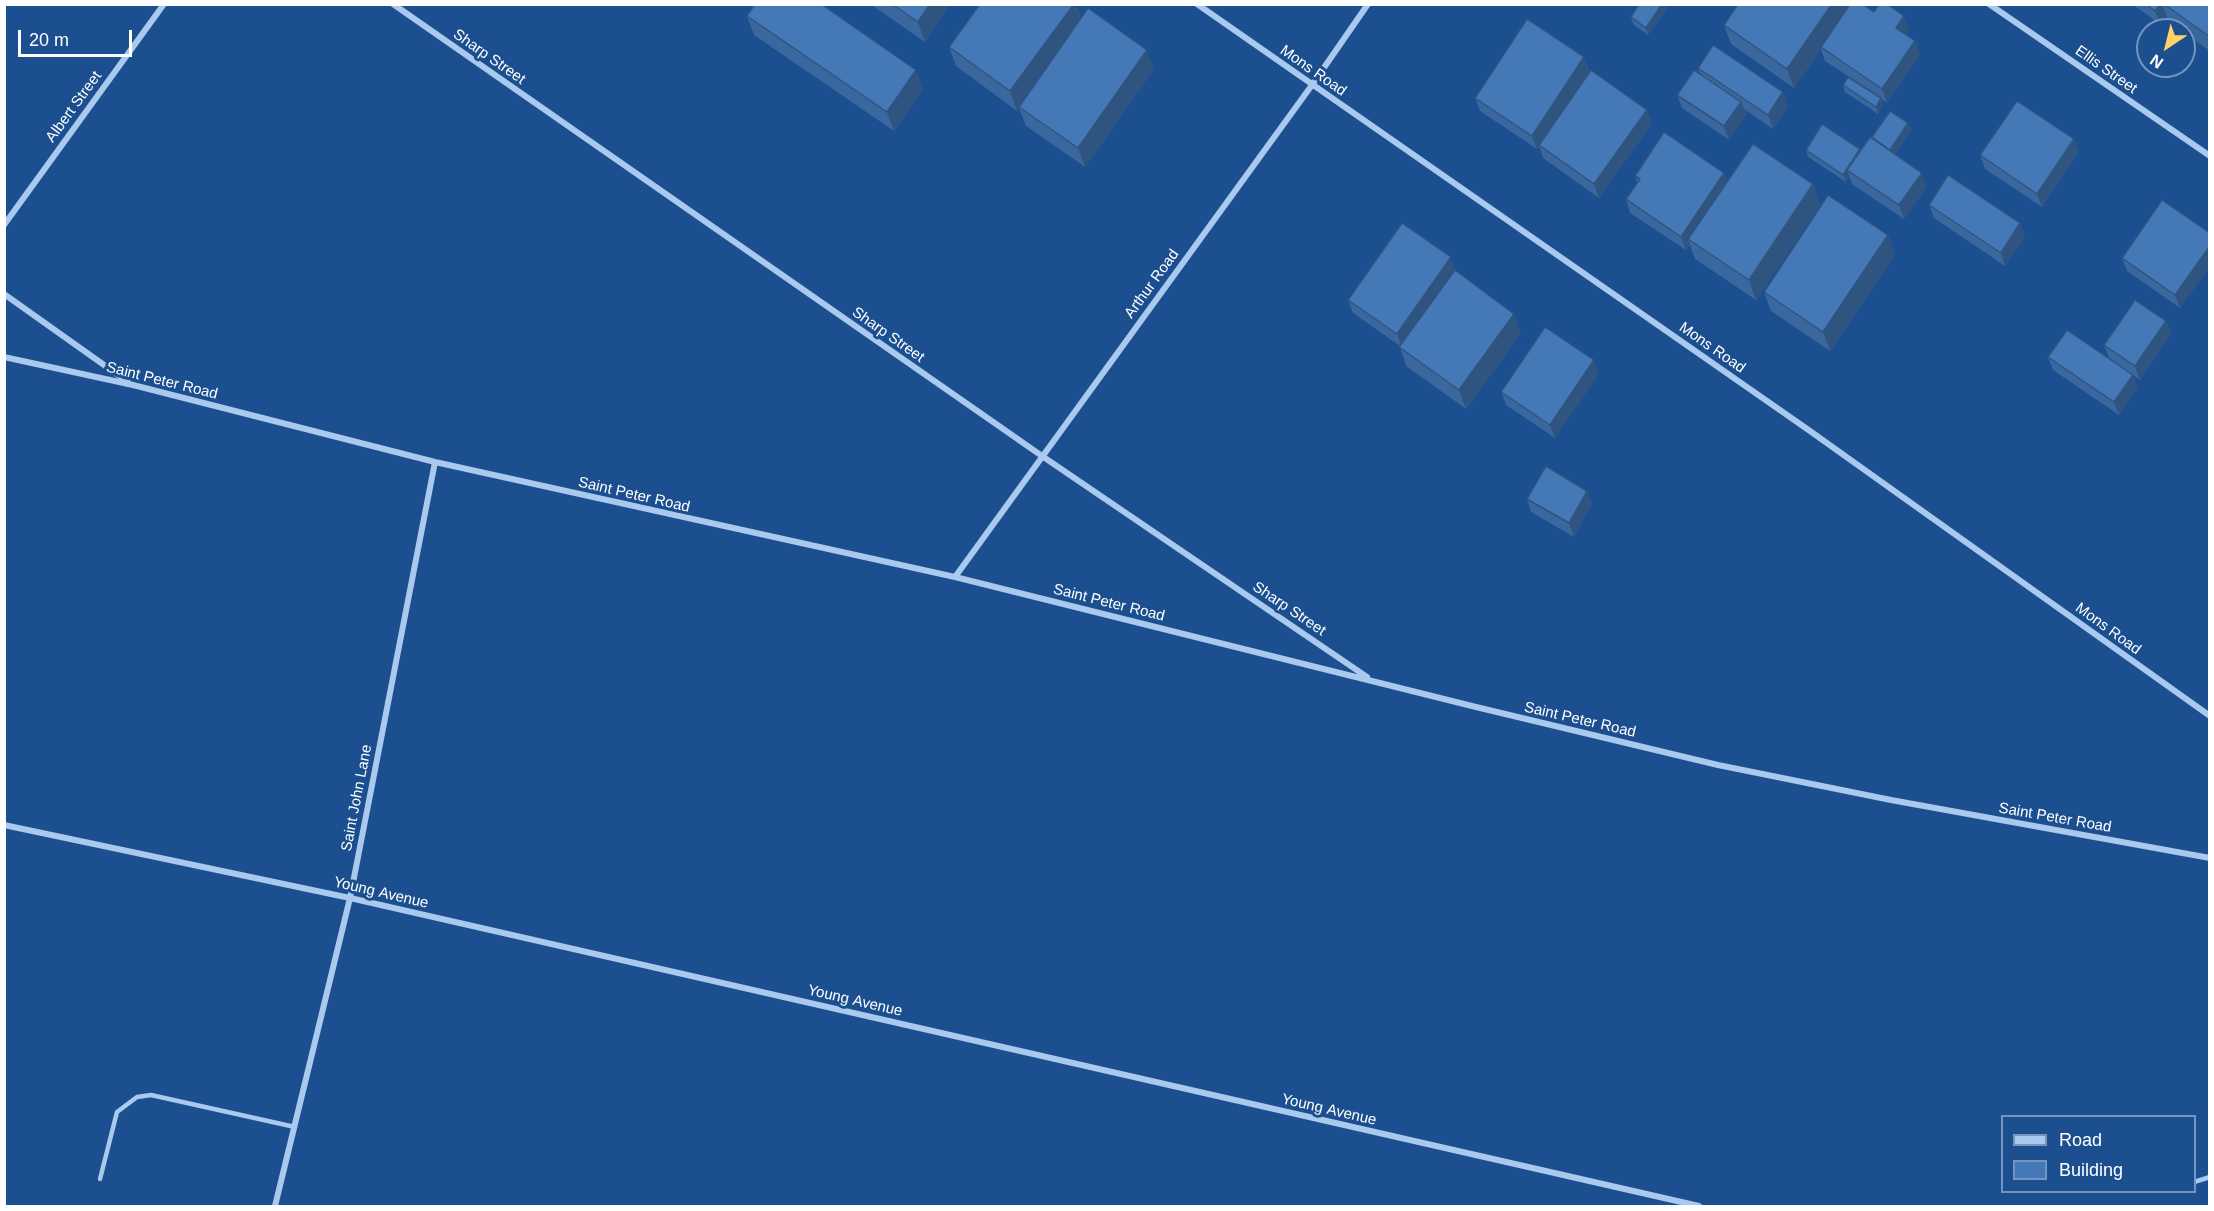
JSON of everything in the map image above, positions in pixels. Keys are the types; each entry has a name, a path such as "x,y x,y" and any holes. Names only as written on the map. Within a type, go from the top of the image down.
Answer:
{"street":[{"name":"Albert Street","path":"4,225 164,4"},
{"name":"Sharp Street","path":"393,4 1042,456 1372,680"},
{"name":"Mons Road","path":"1197,4 1810,430 2210,716"},
{"name":"Arthur Road","path":"955,577 1312,85 1368,4"},
{"name":"Ellis Street","path":"1989,4 2210,156"},
{"path":"4,294 133,385"},
{"name":"Saint Peter Road","path":"4,357 133,385 435,462 955,577 1718,765 1891,800 2210,858"},
{"name":"Saint John Lane","path":"276,1206 350,898 435,462"},
{"name":"Young Avenue","path":"4,825 350,898 1699,1206"}],"lane":[{"path":"100,1179 117,1112 137,1097 152,1095 295,1127"}],"building":[{"path":"755,4 821,4 916,70 887,112 747,16"},
{"path":"892,4 930,4 918,22"},
{"path":"980,4 1074,4 1010,91 949,47"},
{"path":"1639,4 1662,4 1646,28 1631,17"},
{"path":"1738,4 1832,4 1787,69 1724,25"},
{"path":"1850,4 1862,4 1874,12 1879,4 1887,4 1904,16 1896,28 1915,41 1882,89 1821,47"},
{"path":"2146,4 2160,4 2155,11"},
{"path":"2164,4 2210,4 2210,37 2196,27 2196,18 2184,18"},
{"path":"1088,8 1147,50 1078,148 1019,107"},
{"path":"1527,19 1584,57 1532,136 1475,98"},
{"path":"1713,45 1783,92 1768,115 1698,68"},
{"path":"1591,70 1647,110 1594,184 1539,145"},
{"path":"1694,70 1741,102 1724,126 1677,95"},
{"path":"1848,77 1881,98 1876,107 1843,85"},
{"path":"2017,101 2074,139 2037,194 1980,155"},
{"path":"1890,111 1908,123 1890,150 1872,137"},
{"path":"1822,124 1860,149 1843,175 1806,150"},
{"path":"1664,132 1724,173 1681,237 1626,199 1640,179 1635,176"},
{"path":"1870,137 1922,173 1899,205 1847,170"},
{"path":"1753,144 1813,184 1749,280 1688,239"},
{"path":"1948,175 2020,223 2001,253 1929,205"},
{"path":"1828,195 1888,235 1823,332 1764,292"},
{"path":"2162,200 2210,233 2210,246 2175,295 2122,258"},
{"path":"1402,223 1451,257 1397,334 1348,300"},
{"path":"1455,270 1514,314 1459,390 1399,347"},
{"path":"2135,300 2166,321 2135,366 2104,345"},
{"path":"1545,327 1594,360 1550,425 1501,392"},
{"path":"2067,330 2133,375 2114,402 2048,357"},
{"path":"1546,466 1587,491 1569,523 1527,499"}]}
